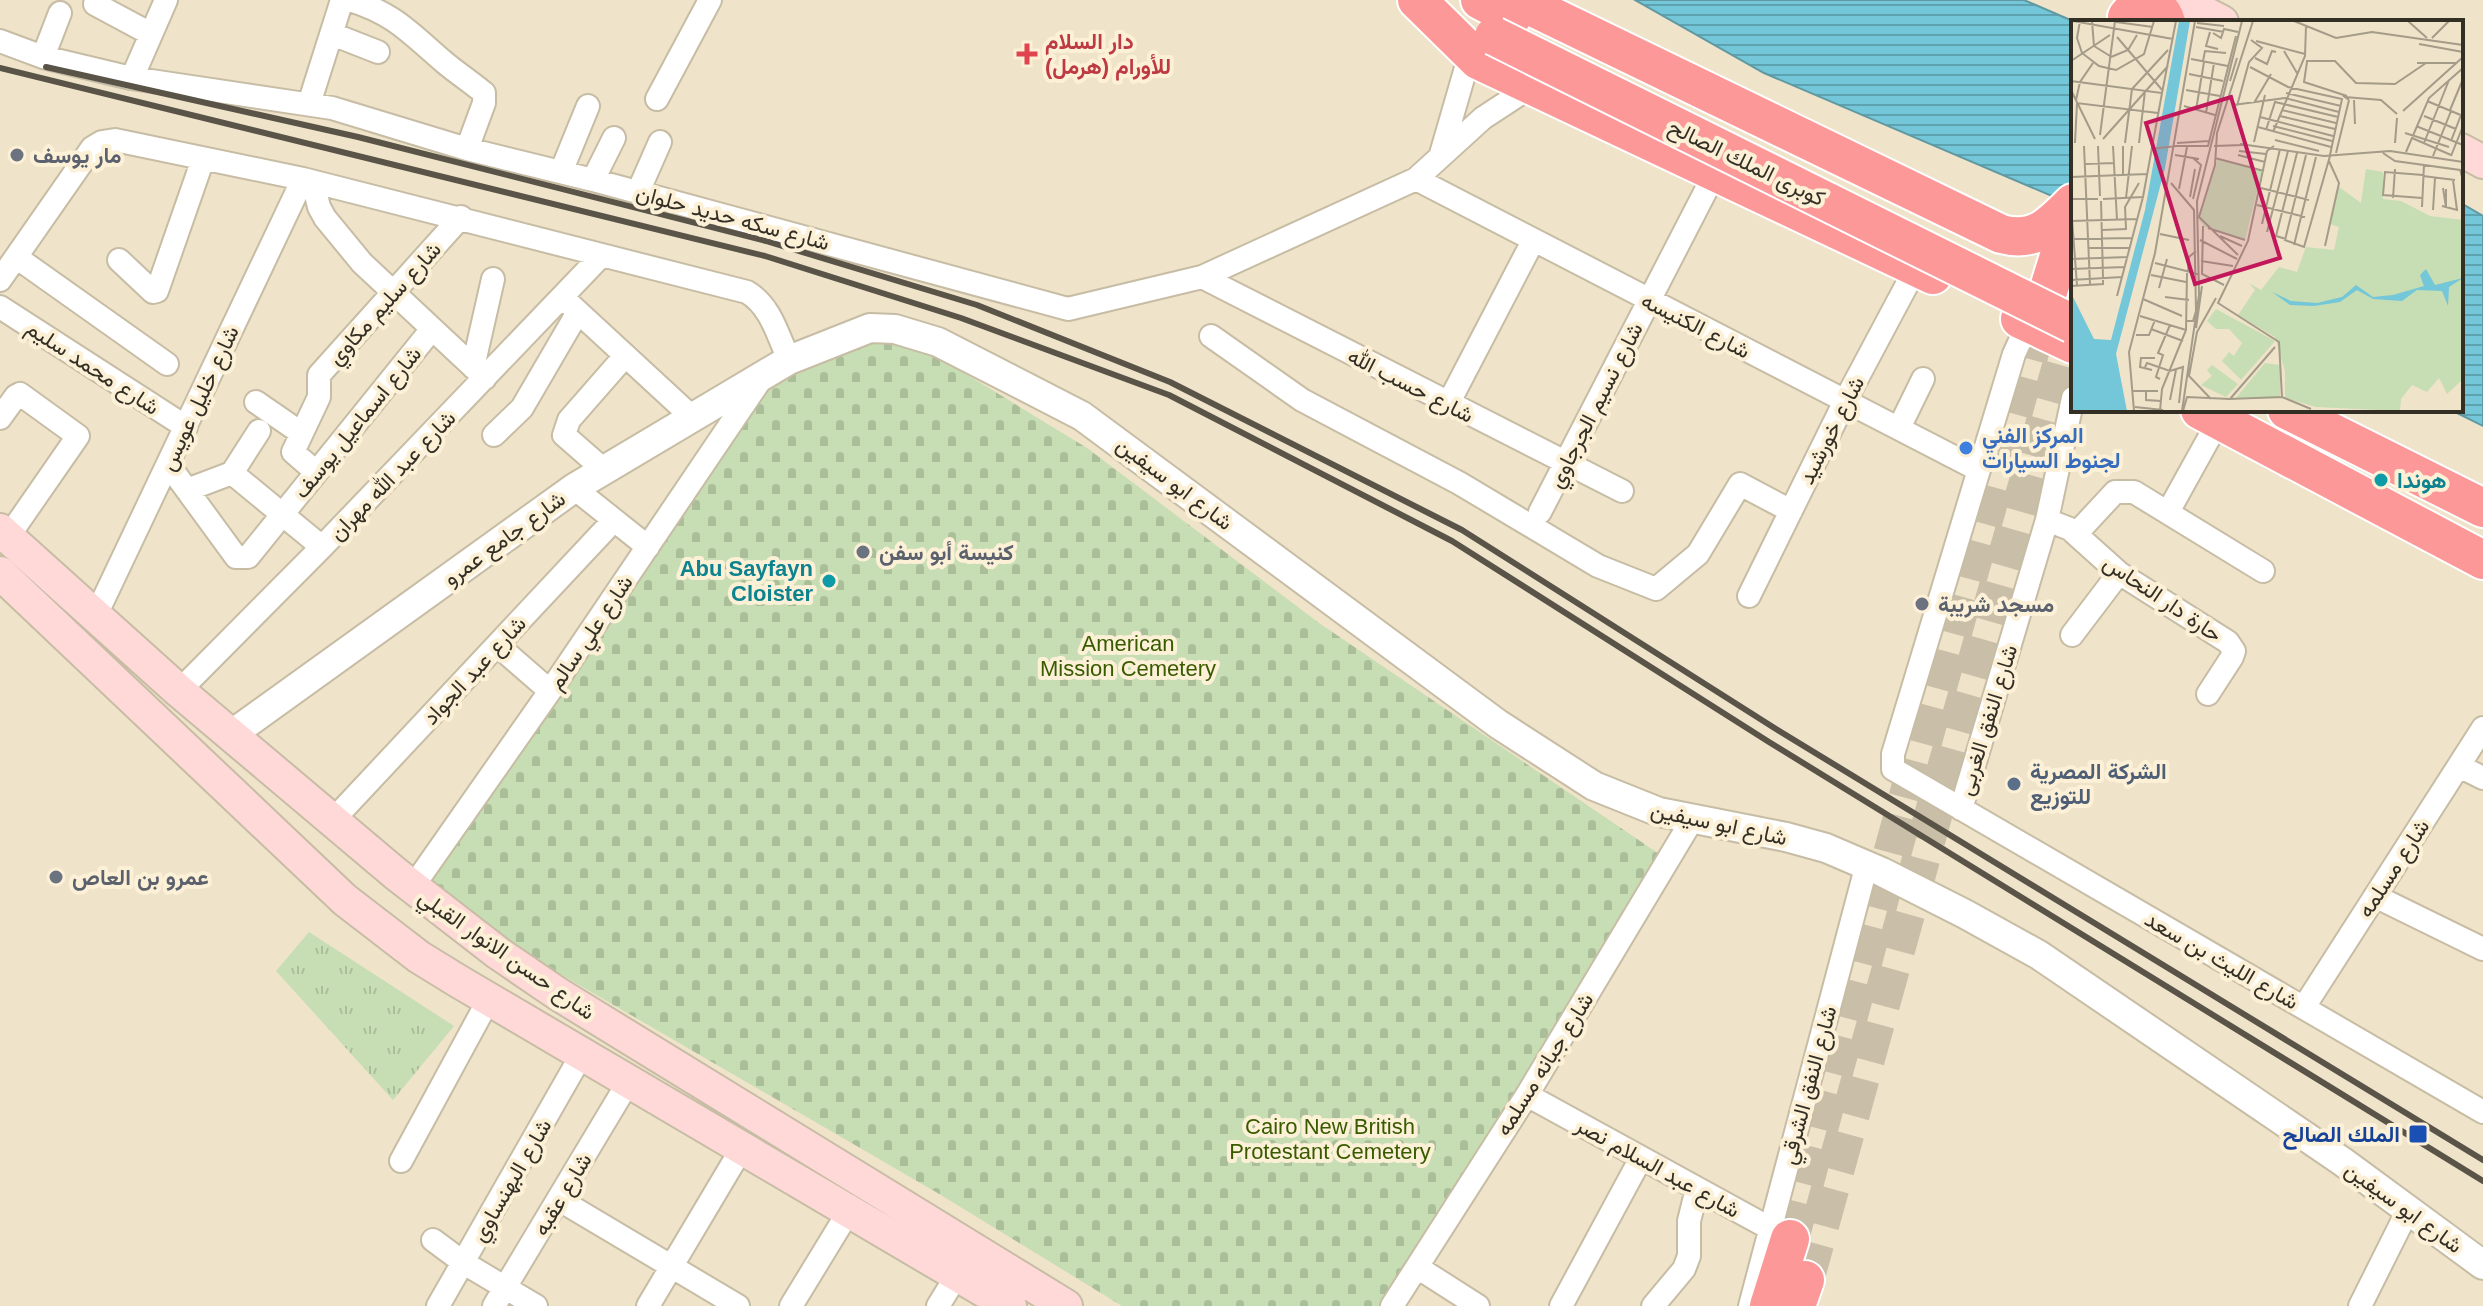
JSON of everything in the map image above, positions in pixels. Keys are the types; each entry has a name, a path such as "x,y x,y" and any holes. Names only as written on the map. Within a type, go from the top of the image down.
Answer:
{"highway":[{"path":"1419,0 1470,54 2066,337 2066,212"},
{"name":"كوبرى الملك الصالح","path":"1419,0 2066,337"},
{"name":"كوبرى الملك الصالح","path":"1480,0 2071,300"},
{"path":"1518,0 2001,234 2030,237 2066,212"},
{"path":"2168,20 2178,0"},
{"path":"2126,13 2148,4 2159,9 2166,20"},
{"path":"1919,268 1930,263 1947,246 1951,222 1948,210"},
{"path":"2291,412 2483,508"},
{"path":"2347,412 2483,484"},
{"path":"2222,413 2483,534"},
{"path":"2222,413 2483,560"},
{"path":"1769,1306 1780,1234"}],"main road":[{"path":"2178,0 2218,20"},
{"path":"2463,151 2483,162"},
{"name":"شارع حسن الانوار القبلي","path":"4,534 179,691 404,881 509,961 1066,1306"},
{"path":"24,596 45,572"},
{"name":"شارع حسن الانوار القبلي","path":"0,573 315,873 419,957 1010,1306"},
{"path":"362,914 404,881"}],"street":[{"path":"132,78 166,0"},
{"path":"309,104 342,0"},
{"path":"350,0 372,7 410,30 443,62 484,93 485,98 467,149"},
{"path":"657,99 710,0"},
{"path":"95,4 149,33"},
{"path":"43,57 60,13"},
{"path":"332,34 378,52"},
{"name":"شارع سكه حديد حلوان","path":"0,41 43,57 132,78 332,108 467,149 593,180 1068,309 1202,277 1416,179 1483,118 1532,86"},
{"name":"شارع سكه حديد حلوان","path":"1441,154 1470,54"},
{"path":"561,172 588,106"},
{"path":"593,180 614,138"},
{"path":"0,280 92,148 115,140 308,180 747,292 759,299 765,308 789,360"},
{"path":"638,192 660,142"},
{"path":"119,260 153,292 157,291 203,159"},
{"name":"شارع نسيم الجرجاوي","path":"1540,512 1716,171"},
{"name":"شارع الكنيسه","path":"1416,179 1977,469"},
{"path":"308,180 325,218 362,263 479,373"},
{"name":"شارع خليل عويس","path":"95,617 308,180"},
{"name":"شارع سليم مكاوي","path":"301,433 319,397 319,375 461,217"},
{"path":"1448,404 1533,241"},
{"name":"شارع عبد الله مهران","path":"179,691 322,547 479,373 570,304 602,255"},
{"path":"16,257 167,364"},
{"name":"شارع خورشيد","path":"1749,596 1845,401 1910,279 1919,268"},
{"name":"شارع حسب الله","path":"1202,277 1622,491"},
{"path":"479,373 493,279"},
{"path":"494,435 522,408 570,304 692,417"},
{"name":"شارع محمد سليم","path":"0,307 186,427"},
{"name":"شارع ابو سيفين","path":"789,360 870,328 895,329 938,342 1050,398 1110,434 1498,724 1594,786 1659,812 1826,848 1867,864 1965,914 2039,955 2409,1208 2483,1265"},
{"name":"شارع اسماعيل يوسف","path":"187,490 236,557 248,557 432,329"},
{"path":"1211,336 1302,400 1459,483 1598,566 1656,589 1698,554 1740,484 1791,511"},
{"path":"1977,469 2020,341 2066,337"},
{"path":"604,470 564,435 569,420 625,356"},
{"name":"شارع جامع عمرو","path":"232,734 574,488 789,360"},
{"name":"شارع علي سالم","path":"404,881 550,691 763,375"},
{"path":"1899,428 1923,379"},
{"path":"0,418 20,394 77,434 78,438 4,534"},
{"path":"256,402 301,433 293,452 316,472"},
{"name":"شارع النفق الغربى","path":"1961,809 2047,520 2071,407"},
{"path":"2168,512 2222,413"},
{"path":"168,464 187,490 232,473 259,431"},
{"name":"شارع الليث بن سعد","path":"1977,469 1893,754 1893,769 2483,1112"},
{"path":"232,473 322,547"},
{"path":"574,488 648,547"},
{"path":"2076,534 2115,492 2134,492 2263,571"},
{"name":"شارع عبد الجواد","path":"334,819 614,520"},
{"name":"حارة دار النحاس","path":"2047,520 2064,525 2119,573 2232,647 2232,657 2208,694"},
{"path":"2072,635 2119,573"},
{"path":"497,645 550,691"},
{"name":"شارع مسلمه","path":"2304,1007 2483,728"},
{"path":"2459,766 2483,778"},
{"name":"شارع جبانه مسلمه","path":"1392,1306 1527,1095 1692,820"},
{"name":"شارع النفق الشرقي","path":"1750,1306 1780,1234 1867,864"},
{"path":"2375,896 2483,949"},
{"path":"401,1161 489,999"},
{"name":"شارع البهنساوي","path":"438,1306 582,1054"},
{"name":"شارع عقبه","path":"500,1297 629,1081"},
{"name":"شارع عبد السلام نصر","path":"1527,1095 1780,1234"},
{"path":"648,1306 742,1148"},
{"path":"1561,1306 1641,1158"},
{"path":"1653,1306 1684,1269 1689,1256 1689,1221 1697,1189"},
{"path":"558,1199 738,1306"},
{"path":"2360,1306 2409,1208"},
{"path":"791,1306 849,1211"},
{"path":"433,1240 464,1263 500,1297 536,1306"},
{"path":"1417,1267 1478,1306"},
{"path":"938,1306 957,1275"}],"green space":[{"path":"897,332 1087,448 1319,623 1668,860 1392,1306 1122,1306 941,1195 412,888 763,375"},
{"path":"309,932 454,1026 393,1100 276,971"}],"water":[{"path":"1635,0 2024,0 2071,20 2071,204 1764,73"},
{"path":"2463,204 2483,216 2483,426 2455,412 2463,412"}],"tunnel":[{"path":"1790,1239 2037,327"},
{"path":"1805,1280 2068,342"}],"railway":[{"path":"46,67 358,137 766,241 977,305 1170,382 1462,530 1776,729 2483,1160"},
{"path":"0,68 765,256 961,318 1169,395 1452,541 1769,742 2483,1181"}],"place":[{"name":"دار السلام للأورام (هرمل)","path":"1027,54"},
{"name":"مار يوسف","path":"17,155"},
{"name":"المركز الفني لجنوط السيارات","path":"1966,448"},
{"name":"هوندا","path":"2381,480"},
{"name":"كنيسة أبو سفن","path":"863,552"},
{"name":"Abu Sayfayn Cloister","path":"829,581"},
{"name":"مسجد شريبة","path":"1922,604"},
{"name":"الشركة المصرية للتوزيع","path":"2014,784"},
{"name":"عمرو بن العاص","path":"56,877"},
{"name":"الملك الصالح","path":"2418,1134"}],"park label":[{"name":"American Mission Cemetery","path":"1128,656"},
{"name":"Cairo New British Protestant Cemetery","path":"1330,1138"}]}
